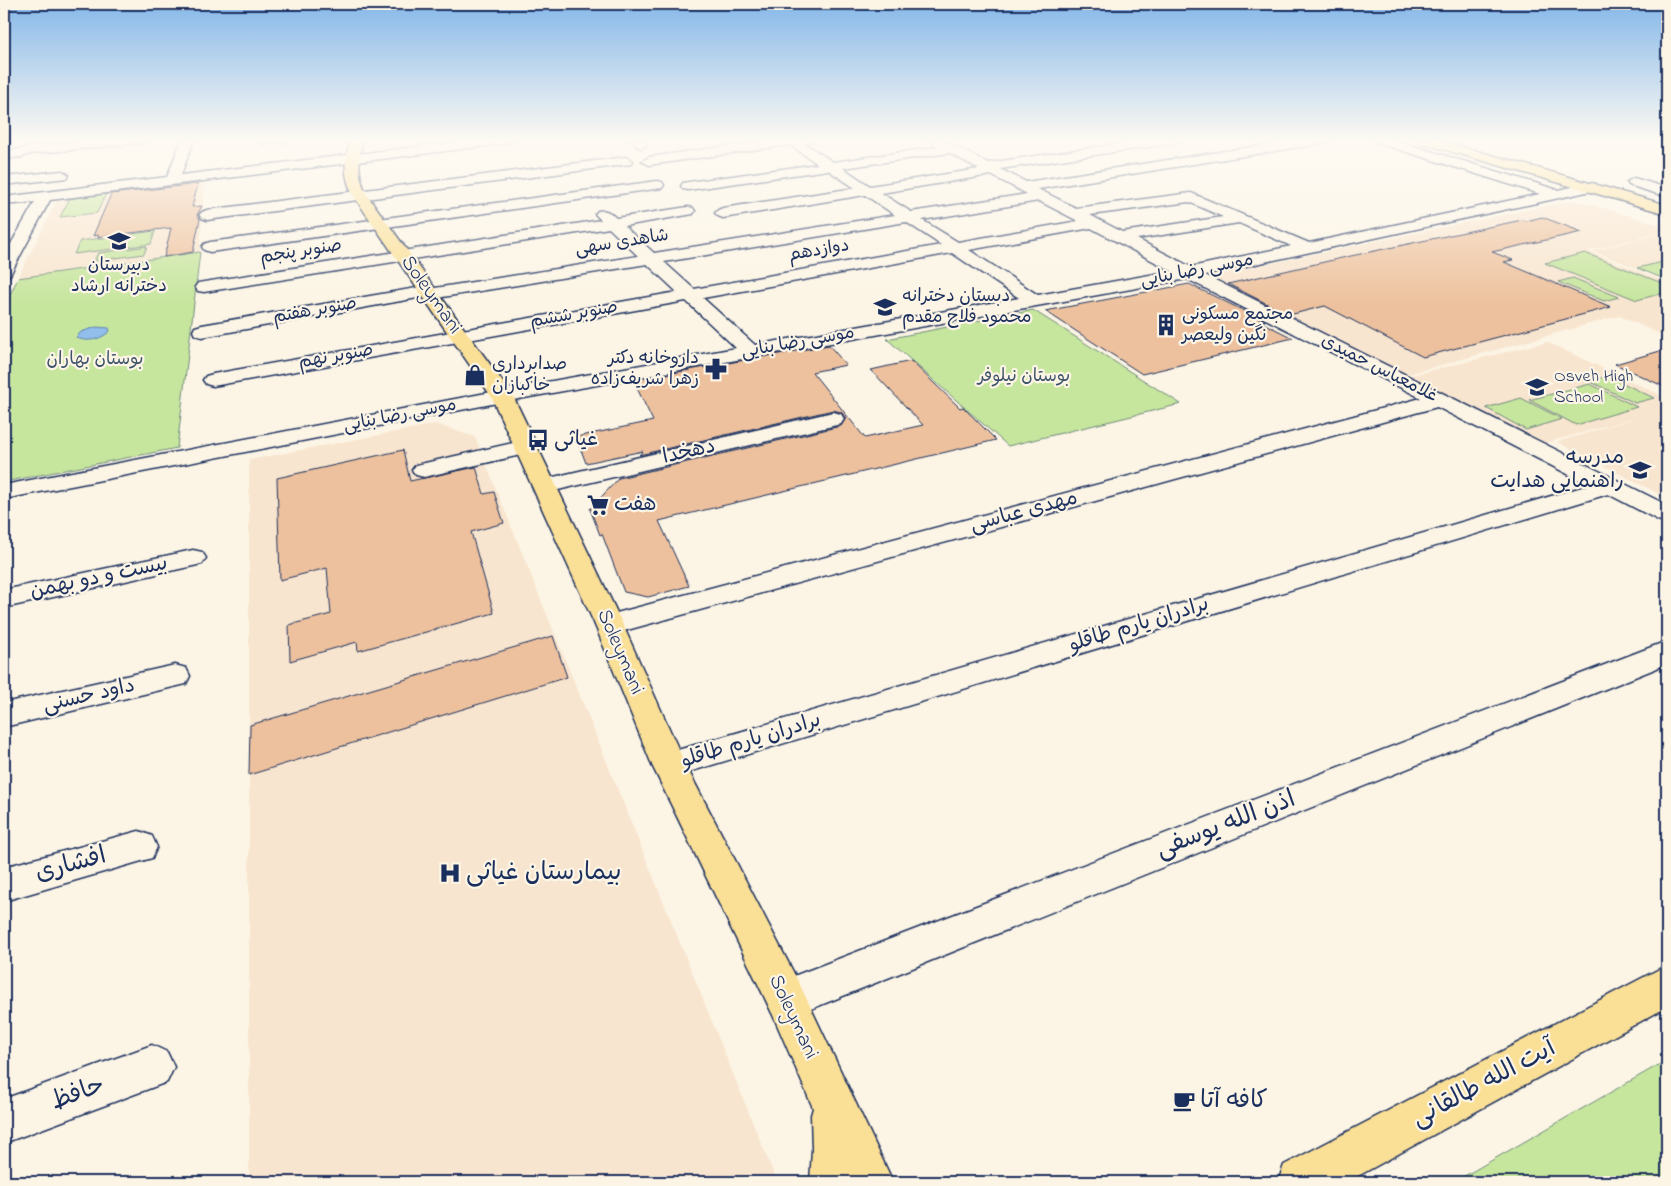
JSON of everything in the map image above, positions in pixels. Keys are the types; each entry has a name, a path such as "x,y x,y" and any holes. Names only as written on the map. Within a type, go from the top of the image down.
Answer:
{"main road":[{"path":"1615,194 1667,211"},
{"name":"Soleymani","path":"360,195 502,396 609,625 668,765 786,999 870,1182"},
{"name":"آیت الله طالقانی","path":"1301,1182 1667,985"},
{"path":"832,1101 835,1150 833,1182"}],"street":[{"path":"4,201 59,194"},
{"path":"207,215 365,194"},
{"path":"210,247 587,194"},
{"path":"722,213 839,194"},
{"path":"873,194 1036,301"},
{"name":"غلامعباس حمیدی","path":"1039,194 1189,273 1667,515"},
{"name":"موسی رضا بنایی","path":"4,492 502,396 1189,273 1556,194"},
{"path":"582,195 751,352"},
{"path":"5,265 20,229 45,196"},
{"name":"شاهدی سهی","path":"429,292 651,259 1042,196"},
{"path":"1074,213 1191,197 1308,248"},
{"path":"1646,204 1667,205"},
{"name":"صنوبر پنجم","path":"204,287 688,211"},
{"path":"1121,237 1238,218"},
{"name":"دوازدهم","path":"690,294 1094,223"},
{"name":"صنوبر هفتم","path":"202,331 429,292"},
{"name":"صنوبر ششم","path":"460,335 690,294"},
{"name":"صنوبر نهم","path":"213,380 460,335"},
{"name":"مهدی عباسی","path":"609,625 1439,400"},
{"name":"دهخدا","path":"545,486 833,419"},
{"path":"424,470 526,447"},
{"name":"برادران یارم طاقلو","path":"668,765 1610,486"},
{"name":"بیست و دو بهمن","path":"4,599 194,558"},
{"name":"اذن الله یوسفی","path":"786,999 1667,652"},
{"name":"داود حسنی","path":"4,716 175,676"},
{"name":"افشاری","path":"4,884 139,847"},
{"name":"حافظ","path":"4,1121 152,1067"}],"shaded area":[{"name":"دبیرستان دخترانه ارشاد","path":"85,194 204,194 200,252 18,278 58,198"},
{"path":"1569,201 1584,202 1667,227 1667,231 1588,251 1667,282 1667,337 1619,316 1405,375 1216,283 1219,274"},
{"path":"1667,232 1667,280 1592,251"},
{"name":"Osveh High School","path":"1547,342 1667,398 1667,498 1557,442 1642,416 1542,444 1408,376"},
{"name":"بیمارستان غیاثی","path":"436,424 475,437 777,1182 249,1182 249,460"}],"green space":[{"path":"106,194 97,213 60,217 70,198"},
{"path":"155,231 151,244 74,254 80,241"},
{"path":"147,246 144,254 94,261 98,253"},
{"name":"بوستان بهاران","path":"200,252 177,448 4,482 4,307 18,278"},
{"path":"1585,253 1667,285 1667,292 1637,300 1545,263"},
{"path":"1667,261 1667,280 1637,268"},
{"path":"1573,278 1619,297 1604,301 1558,282"},
{"name":"بوستان نیلوفر","path":"1033,310 1181,404 1008,446 887,339"},
{"path":"1608,376 1654,398 1635,403 1589,381"},
{"path":"1590,384 1637,407 1576,425 1529,400"},
{"path":"1521,398 1562,419 1526,430 1486,408"},
{"path":"1667,1060 1667,1182 1454,1182"}],"water":[{"path":"96,327 109,328 110,331 95,339 86,340 76,337 81,332"}],"building":[{"path":"111,194 195,194 192,207 202,206 197,215 200,219 193,252 164,257 171,228 98,237 99,235 93,236"},
{"path":"1542,217 1582,232 1492,252 1513,260 1504,262 1611,307 1423,357 1325,306 1289,315 1228,284 1346,257"},
{"name":"مجتمع مسکونی نگین ولیعصر","path":"1189,284 1265,321 1261,322 1293,338 1142,374 1045,311"},
{"path":"829,345 846,365 812,372 865,438 923,425 871,370 911,361 960,408 963,407 996,440 659,521 689,586 648,597 624,592 602,534 600,535 590,509 619,478 841,426 846,418 841,412 833,410 639,455 643,451 586,463 576,437 653,421 633,380"},
{"path":"1667,349 1667,388 1615,364"},
{"path":"403,450 410,481 476,467 484,494 494,492 504,523 471,532 494,613 358,651 357,642 290,661 289,625 331,614 327,568 280,580 277,478"},
{"path":"553,636 567,677 249,775 250,725"}],"place":[{"name":"دبیرستان دخترانه ارشاد","path":"119,241"},
{"name":"دبستان دخترانه محمود فلاح مقدم","path":"885,307"},
{"name":"مجتمع مسکونی نگین ولیعصر","path":"1166,325"},
{"name":"داروخانه دکتر زهرا شریف‌زاده","path":"716,369"},
{"name":"صدابرداری خاکبازان","path":"475,375"},
{"name":"Osveh High School","path":"1537,387"},
{"name":"غیاثی","path":"538,440"},
{"name":"مدرسه راهنمایی هدایت","path":"1640,470"},
{"name":"هفت","path":"598,505"},
{"name":"بیمارستان غیاثی","path":"450,873"},
{"name":"کافه آتا","path":"1184,1101"}]}
